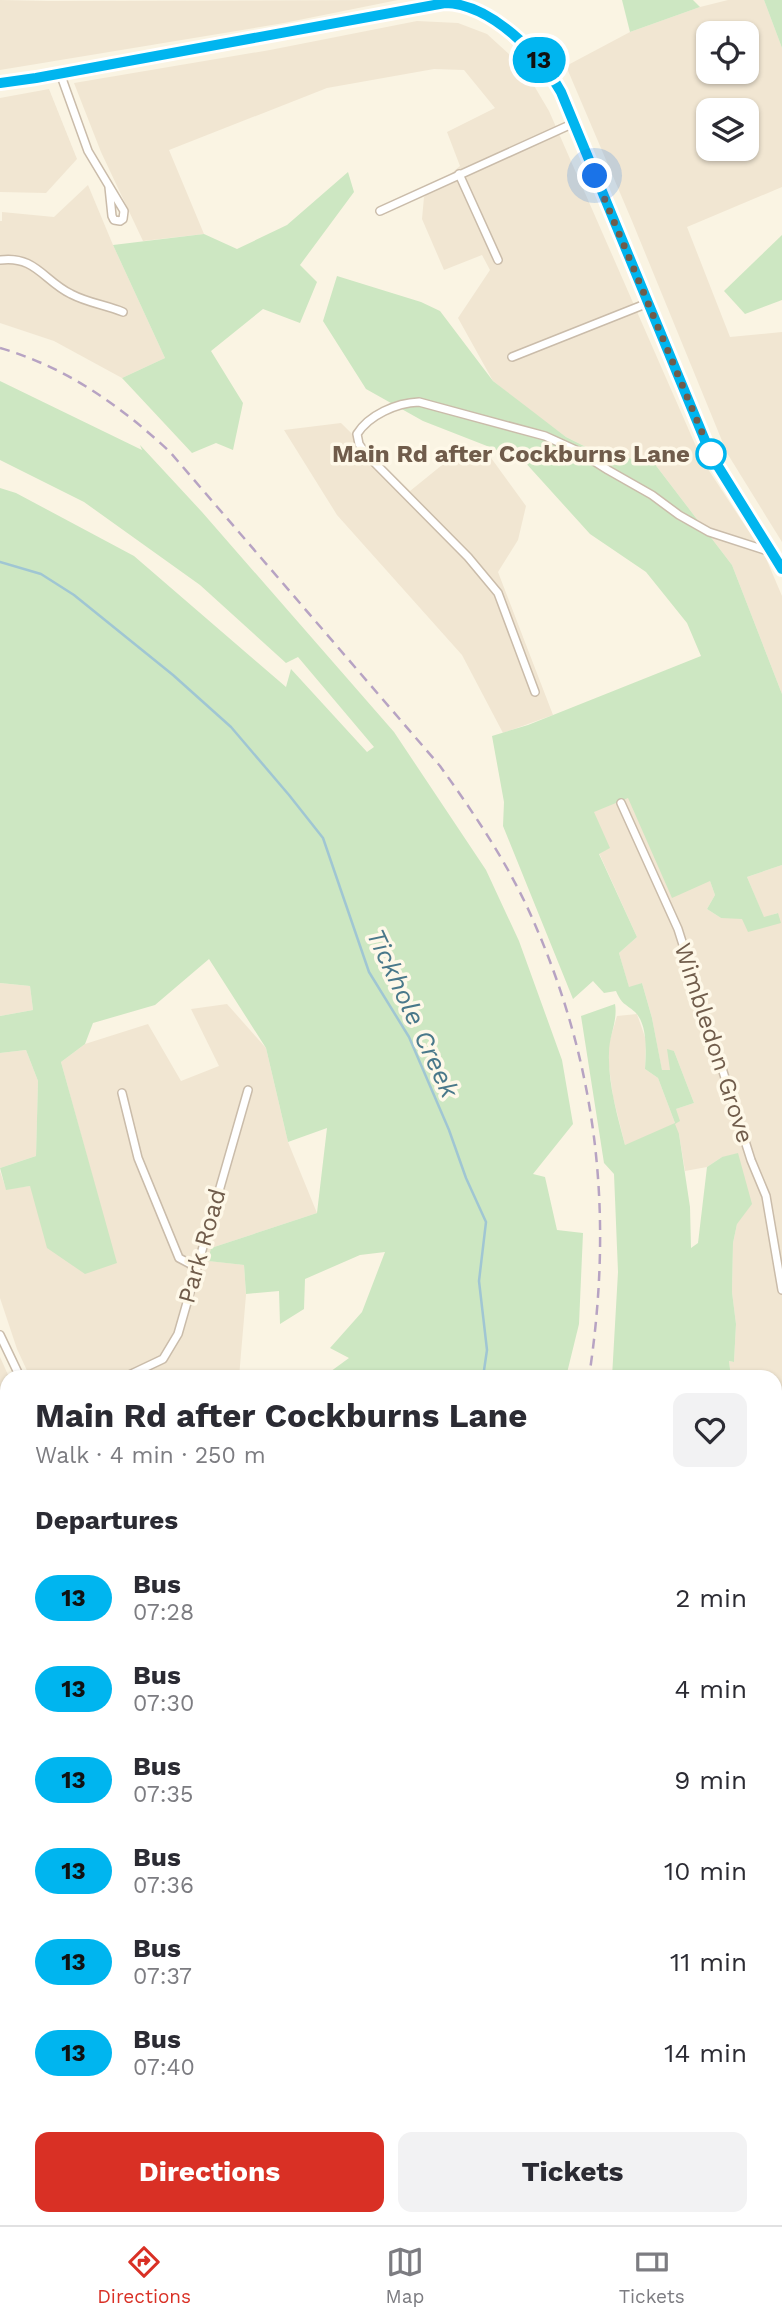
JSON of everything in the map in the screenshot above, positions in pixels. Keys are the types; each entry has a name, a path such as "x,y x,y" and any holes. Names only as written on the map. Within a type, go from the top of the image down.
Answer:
{"main road":[{"path":"0,83 445,3 469,3 540,60 556,85 575,123 711,455 782,568"}],"street":[{"path":"60,74 88,151 109,187"},
{"path":"380,211 575,123"},
{"path":"460,174 498,260"},
{"path":"0,260 10,259 33,265 54,284 73,296 123,312"},
{"path":"512,357 648,303"},
{"path":"535,692 498,593 468,557 390,481 359,444 357,434 372,417 410,402 419,402 545,436 578,451 709,533 773,552"},
{"name":"Wimbledon Grove","path":"621,803 678,929 751,1160 766,1196 782,1290"},
{"name":"Park Road","path":"142,1370 163,1359 178,1334 248,1090"},
{"path":"122,1093 138,1158 179,1258 196,1267"},
{"path":"0,1335 17,1370"}],"shaded area":[{"path":"0,0 398,0 284,23 0,70"},
{"path":"728,0 764,0 782,48 782,187 687,227 730,337 782,332 782,542 727,453 566,66 630,32"},
{"path":"417,21 458,23 487,34 523,67 549,111 702,460 765,556 782,596 782,694 732,565 654,463 596,452 566,437 493,381 458,318 490,270 482,255 444,270 422,219 424,197 460,166 447,132 495,108 464,70 434,69 327,88 169,150 204,234 143,241 101,152 74,83 270,50"},
{"path":"49,89 77,159 46,193 0,192 0,98"},
{"path":"88,185 165,358 122,378 54,341 0,323 2,212 54,217"},
{"path":"341,423 410,491 447,461 486,451 526,506 518,540 498,572 553,715 503,733 462,655 337,515 284,430"},
{"path":"578,738 710,881 715,895 707,909 721,918 736,917 780,923 777,913 764,918 747,877 782,865 782,1370 730,1370 729,1361 734,1362 736,1324 732,1292 733,1243 737,1224 722,1157 707,1167 685,1171 679,1134 625,1145 613,1097 609,1067 609,1043 617,1016 637,1014 646,1040 645,1069 658,1078 675,1123 676,1109 694,1103 674,1051 670,1070 662,1071 642,983 629,988 619,953 637,937 599,853 609,848 593,812"},
{"path":"0,983 30,986 33,1010 0,1016"},
{"path":"227,1004 266,1048 288,1142 317,1213 211,1248 209,1261 244,1265 246,1295 240,1370 27,1370 0,1298 0,1171 6,1189 30,1186 116,1263 61,1062 85,1044 148,1024 181,1081 219,1066 191,1009"},
{"path":"26,1050 38,1081 36,1156 0,1168 0,1053"},
{"path":"0,1357 6,1370 0,1370"}],"green space":[{"path":"622,0 693,0 700,7 630,32"},
{"path":"764,0 782,0 782,48"},
{"path":"348,172 354,192 300,265 317,282 300,323 263,309 211,351 243,403 233,450 216,443 192,453 122,378 165,358 113,245 204,234 237,249 287,225"},
{"path":"782,235 782,300 745,314 724,291"},
{"path":"337,276 421,302 440,311 493,381 566,437 596,452 654,463 732,565 782,694 782,865 747,877 764,917 778,913 781,923 748,932 742,919 721,918 707,909 715,895 710,881 672,898 628,798 594,812 610,848 599,854 637,937 619,953 629,987 642,983 662,1070 670,1070 667,1049 674,1051 694,1103 676,1109 680,1121 675,1124 679,1134 690,1207 691,1248 698,1243 707,1167 722,1157 738,1153 752,1204 737,1224 733,1243 732,1292 736,1324 734,1362 729,1361 730,1370 612,1370 618,1272 614,1174 604,1163 581,1016 615,1004 609,1065 625,1145 675,1123 658,1078 645,1069 644,1031 635,1012 622,1001 616,991 604,993 593,981 573,999 503,826 504,802 492,736 528,725 701,656 687,623 646,572 590,534 523,460 423,421 366,389 323,321"},
{"path":"0,381 142,450 140,445 394,732 486,870 519,941 562,1060 573,1124 533,1174 545,1177 557,1230 583,1233 579,1324 568,1370 333,1370 349,1358 330,1348 362,1312 385,1252 360,1255 305,1279 304,1309 280,1324 279,1291 246,1294 244,1265 208,1261 211,1248 317,1213 327,1128 288,1142 266,1048 209,959 155,1005 93,1023 85,1044 61,1062 117,1263 85,1274 47,1248 30,1186 6,1190 0,1168 36,1156 38,1081 26,1050 0,1053 0,1016 33,1010 30,986 0,983 0,488 16,493 134,556 286,687 291,669 367,752 374,747 298,657 286,663 200,585 84,502 0,460"}],"waterway":[{"name":"Tickhole Creek","path":"0,562 41,574 74,595 173,675 231,727 323,838 369,972 409,1037 486,1222 479,1281 487,1350 484,1370"}],"railway":[{"path":"0,348 70,377 112,404 170,452 440,766 510,873 552,968 571,1025 585,1082 594,1140 600,1256 590,1370"}],"bus line":[{"name":"13","path":"0,83 445,3 456,3 479,10 540,60 561,92 711,455 782,569"}],"place":[{"name":"Main Rd after Cockburns Lane","path":"711,454"}],"route":[{"path":"595,176 711,454"}]}
